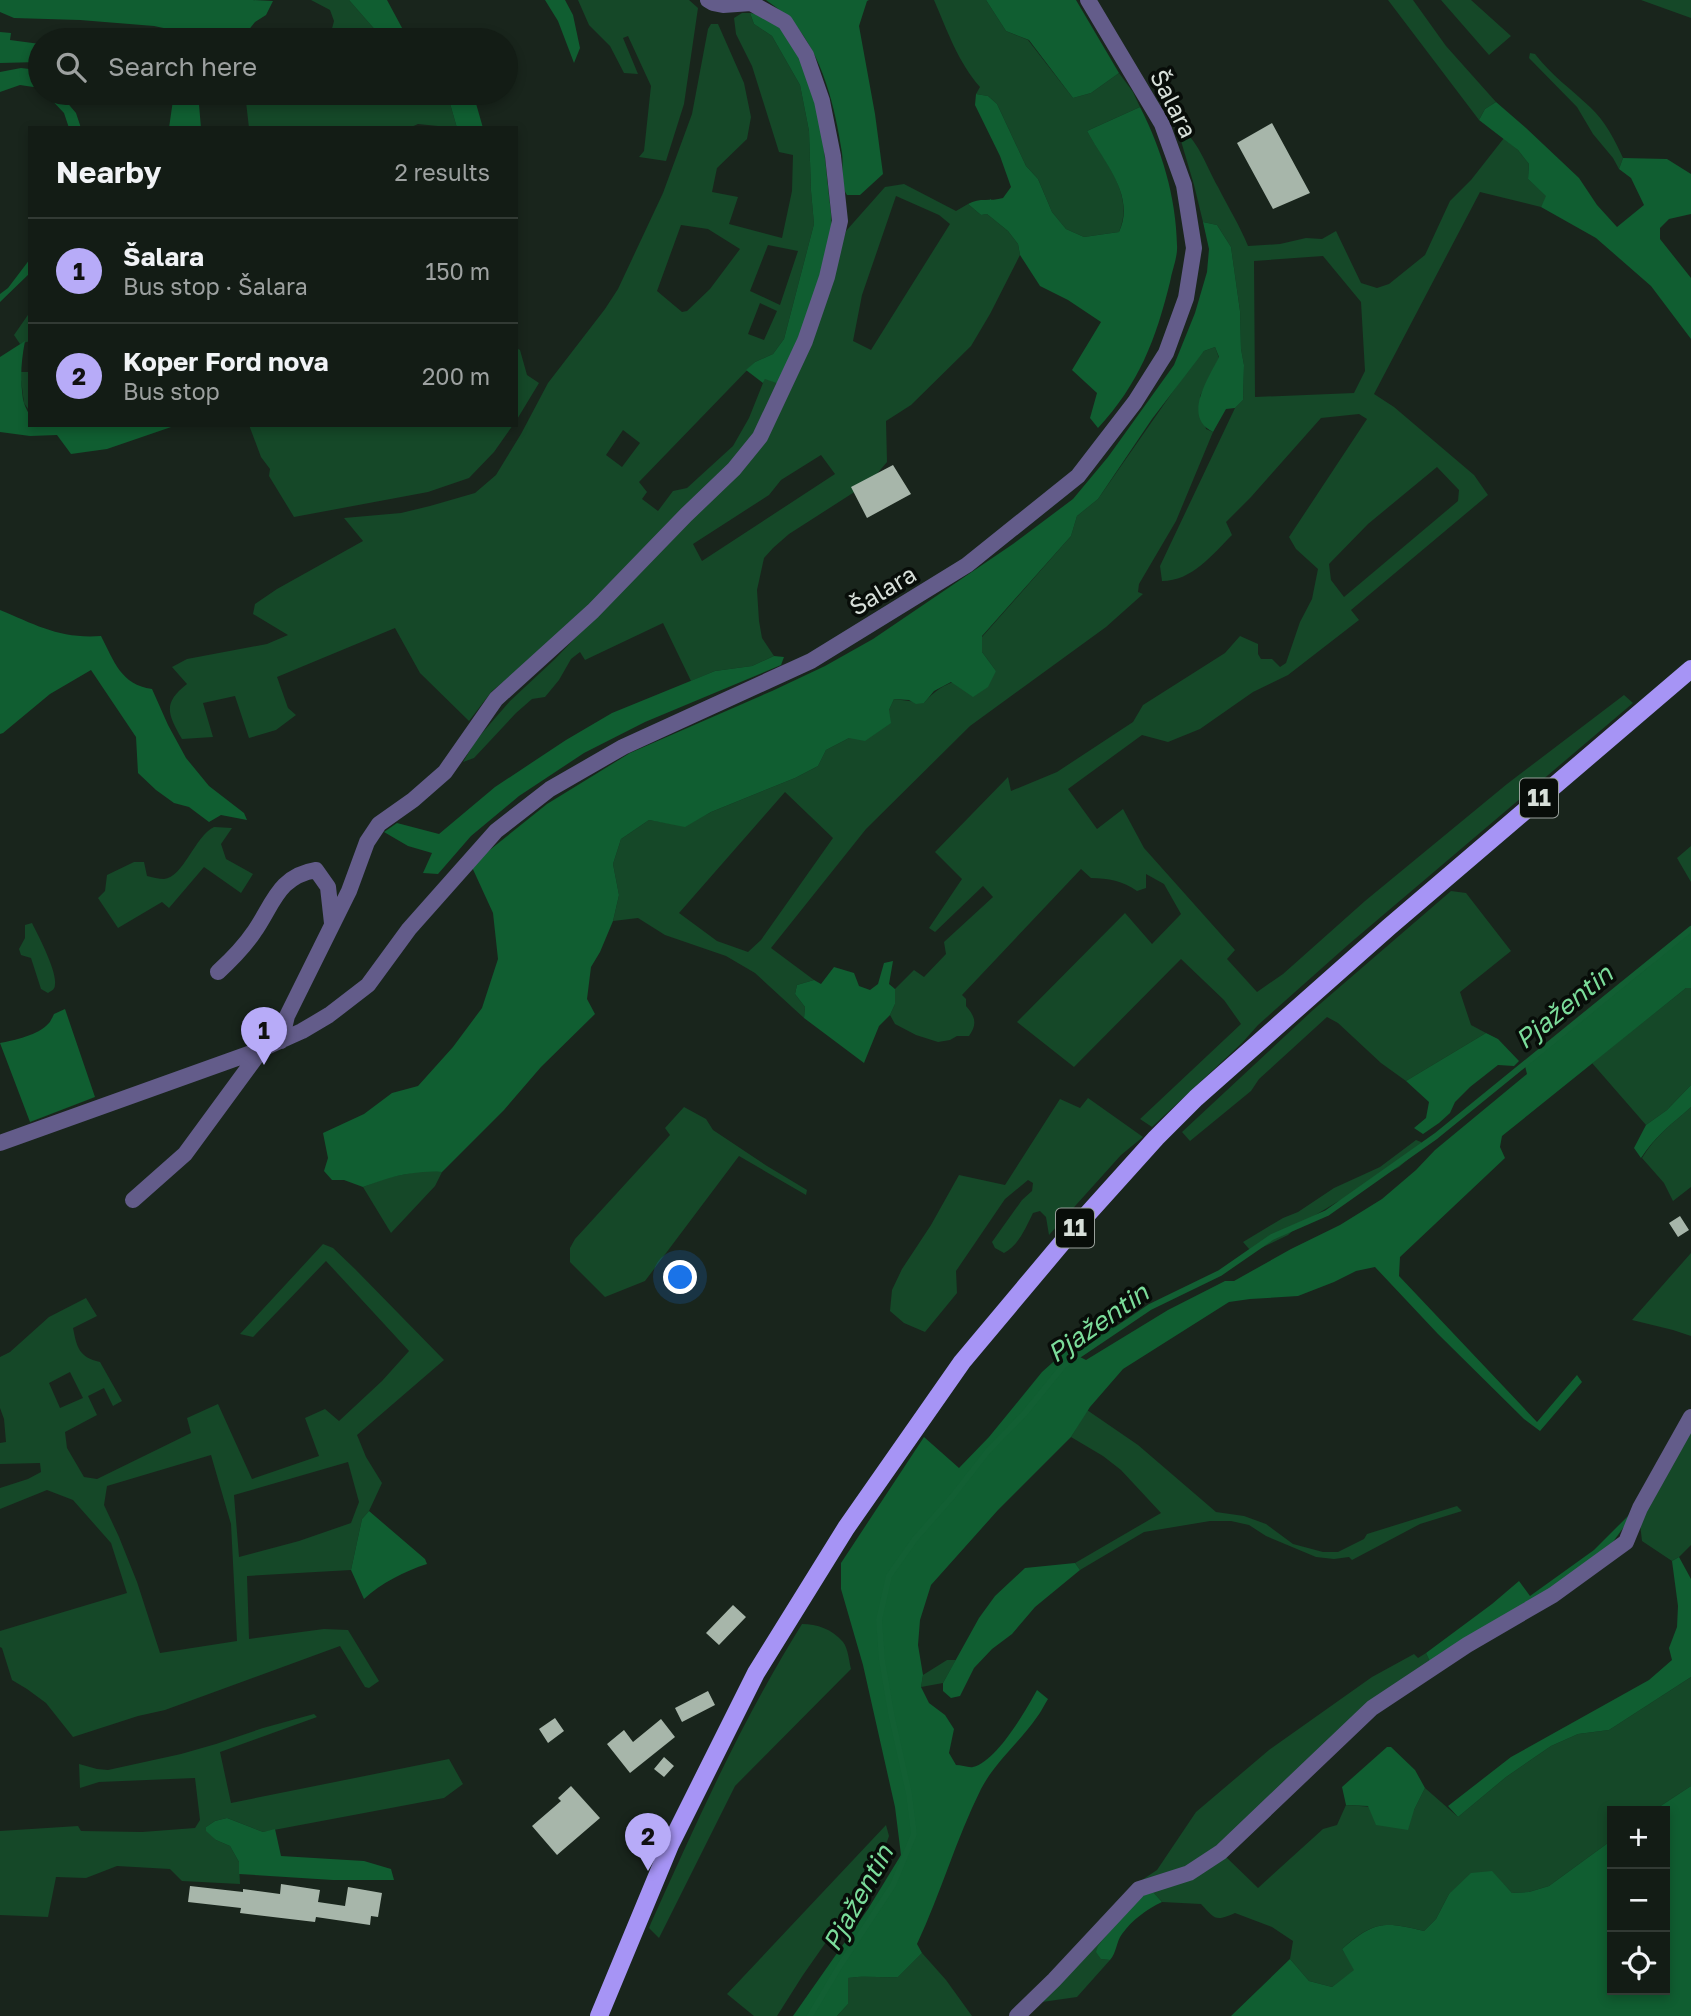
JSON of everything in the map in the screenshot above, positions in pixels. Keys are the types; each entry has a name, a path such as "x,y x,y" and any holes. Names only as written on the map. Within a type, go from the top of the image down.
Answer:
{"main road":[{"name":"11","path":"599,2016 670,1845 756,1673 846,1528 962,1362 1066,1238 1196,1098 1389,927 1691,670"}],"street":[{"path":"281,1041 287,1016 349,891 367,842 379,824 413,800 445,772 496,699 593,611 734,469 760,437 805,341 827,277 840,221 833,156 822,102 806,55 785,22 751,3 723,5 708,0"},
{"name":"Šalara","path":"0,1143 262,1049 329,1015 368,985 409,929 496,831 550,789 623,747 811,661 967,565 1078,476 1135,402 1166,353 1186,298 1194,248 1184,185 1162,124 1088,0"},
{"path":"218,972 255,931 277,892 301,872 316,870 328,887 332,923"},
{"path":"133,1200 186,1154 262,1049"},
{"path":"1017,2016 1139,1889 1189,1873 1221,1852 1372,1708 1467,1645 1553,1595 1626,1542 1640,1508 1691,1417"}],"green space":[{"path":"0,0 273,1 266,15 250,28 163,28 80,20 14,18 0,12"},
{"path":"311,0 349,0 374,28 332,28 334,21 330,10"},
{"path":"349,0 387,0 402,28 374,28"},
{"path":"545,0 565,0 573,15 580,48 574,63 558,21"},
{"path":"578,0 689,0 698,8 684,104 666,161 639,157 644,151 651,86 628,36 623,38 638,74 624,73 610,46 589,25"},
{"path":"766,0 869,0 859,26 883,174 860,195 847,195 845,191 836,118 820,66 792,21"},
{"path":"934,0 986,0 1006,31 1028,40 1073,98 1091,93 1119,73 1140,107 1087,131 1121,192 1123,218 1119,232 1084,237 1066,229 1052,212 1038,179 1026,166 997,104 988,96 976,94 980,87 959,56"},
{"path":"986,0 1076,0 1119,73 1091,93 1073,98 1029,40 1006,31"},
{"path":"1388,0 1413,0 1446,46 1496,102 1485,109 1479,120"},
{"path":"1441,0 1471,0 1511,36 1489,55"},
{"path":"1641,0 1691,0 1691,18"},
{"path":"742,13 750,13 754,24 772,36 800,85 809,131 814,224 784,339 773,354 755,362 639,482 647,492 642,499 658,511 673,491 687,488 733,446 749,418 765,378 779,384 747,446 551,644 492,691 469,721 420,673 395,628 277,677 288,708 296,715 276,730 249,738 235,696 203,703 213,737 182,739 170,709 174,697 187,684 172,667 187,659 267,644 288,635 253,614 255,604 363,541 344,518 401,513 430,506 475,493 496,475 548,383 618,289 663,193 692,114 711,24 718,24 744,83 751,117 747,139 717,168 712,192 738,197 729,224 782,238 792,191 793,155 779,152 752,66 736,34 734,18","holes":["681,225 708,229 740,249 710,289 687,311 682,312 657,291","768,245 798,251 780,305 750,291","760,303 777,311 764,340 748,334","623,430 640,443 622,467 606,455"]},
{"path":"750,13 771,20 787,36 800,58 818,112 831,215 831,233 817,292 779,384 765,379 763,383 746,370 755,362 773,354 784,339 814,224 809,131 800,85 772,36 754,24"},
{"path":"0,32 11,33 10,40 28,42 28,62 0,63"},
{"path":"1530,53 1535,54 1600,118 1623,158 1619,169 1577,107 1529,58"},
{"path":"28,69 28,86 20,85 0,92 0,72"},
{"path":"976,94 988,96 997,104 1026,166 1038,179 1052,212 1066,229 1084,237 1119,232 1124,205 1116,180 1087,131 1140,107 1155,140 1174,209 1176,259 1159,323 1144,360 1125,395 1098,428 1090,418 1097,393 1072,370 1101,322 1068,300 1040,286 1020,255 1018,244 1008,231 987,214 981,215 968,204 1003,198 1011,187 1000,156 975,105"},
{"path":"1496,102 1579,178 1597,205 1617,227 1644,205 1631,178 1619,169 1623,158 1667,159 1691,174 1691,214 1669,219 1660,228 1660,239 1691,278 1691,339 1651,286 1596,238 1541,207 1546,196 1528,179 1529,164 1518,150 1479,120 1485,109"},
{"path":"56,105 69,105 76,113 80,126 68,126 64,113"},
{"path":"172,105 199,105 201,126 169,126"},
{"path":"246,105 450,105 456,126 418,124 249,126"},
{"path":"450,105 476,105 482,126 456,126"},
{"path":"1176,124 1184,130 1201,153 1248,246 1280,244 1306,238 1322,239 1336,231 1361,283 1377,288 1389,284 1425,255 1450,201 1471,180 1504,138 1529,164 1528,179 1547,196 1541,207 1480,192 1374,394 1394,407 1474,475 1488,495 1351,610 1359,620 1288,675 1253,692 1200,729 1168,742 1142,735 1068,789 1097,829 1123,809 1144,848 1235,950 1227,959 1257,992 1283,974 1365,901 1507,784 1624,695 1633,703 1349,944 1258,1025 1152,1127 1140,1119 1241,1024 1224,1000 1181,959 1074,1067 1017,1022 1125,913 1152,944 1181,914 1164,884 1146,874 1146,888 1137,891 1115,881 1091,878 1081,869 962,995 974,1021 969,1036 957,1036 938,1042 895,1024 890,1015 895,1004 895,989 914,970 924,977 946,954 944,942 993,897 983,886 935,932 929,928 962,879 935,852 1008,777 1011,791 1057,772 1133,722 1143,705 1225,653 1240,636 1258,644 1261,659 1272,659 1280,667 1286,663 1300,622 1312,599 1318,569 1296,549 1289,537 1367,419 1359,414 1321,418 1226,522 1232,535 1217,551 1201,566 1183,577 1162,581 1160,566 1235,408 1243,400 1244,365 1240,311 1231,247 1217,225 1203,222","holes":["1323,256 1361,302 1365,371 1354,393 1255,397 1254,261","1437,467 1459,490 1458,501 1344,597 1331,580 1329,564 1368,524"]},
{"path":"904,184 956,211 968,204 981,215 987,214 1008,231 1018,244 1020,255 971,346 911,405 886,421 887,462 870,482 789,534 764,558 757,590 759,621 762,638 774,656 752,666 715,671 691,681 663,623 585,660 580,652 571,659 545,697 532,699 474,758 463,762 476,740 510,701 555,659 763,442 796,378 818,325 846,231 885,187","holes":["896,196 939,215 950,224 871,350 853,341 862,295","821,455 835,474 702,561 693,544 769,495 781,480"]},
{"path":"1203,222 1217,225 1231,247 1240,311 1244,365 1243,400 1235,408 1226,409 1213,432 1204,425 1199,417 1200,397 1219,357 1215,347 1204,351 1152,419 1098,499 1077,516 1071,536 982,636 982,652 996,671 988,687 973,697 951,682 934,691 924,703 894,699 889,710 891,723 865,741 849,738 826,750 818,766 795,778 711,812 685,827 649,820 621,839 613,864 619,895 613,921 591,967 587,999 595,1014 442,1172 401,1175 363,1187 344,1180 332,1180 324,1171 328,1158 323,1133 364,1114 392,1093 418,1086 453,1047 482,1008 498,959 493,913 471,865 547,804 630,753 772,691 873,639 1013,544 1073,499 1108,457 1174,365 1195,313 1207,272 1209,249"},
{"path":"28,262 28,275 0,302 0,294 8,288"},
{"path":"28,315 28,342 20,344 14,335"},
{"path":"25,341 21,384 28,412 28,427 171,427 107,449 71,454 57,435 30,436 0,432 0,357"},
{"path":"1215,347 1219,358 1200,396 1206,429 1213,432 1176,521 1139,584 1138,592 1143,594 1106,627 970,726 866,829 771,948 814,980 797,985 795,994 805,1007 804,1018 755,973 726,956 665,935 638,918 613,921 619,895 613,864 621,839 649,820 685,826 818,766 826,750 849,738 889,710 894,699 924,703 948,684 996,671 982,652 982,637 1071,536 1077,516 1098,499 1204,351","holes":["785,792 833,838 761,940 748,952 717,941 679,913"]},
{"path":"518,349 527,375 539,383 518,418"},
{"path":"20,372 28,372 28,409 24,403"},
{"path":"250,427 512,427 494,452 469,478 428,492 294,517 269,476 270,469 261,457"},
{"path":"0,610 61,633 101,636 115,663 126,677 141,687 152,689 186,758 209,786 244,813 247,820 221,815 209,822 189,807 174,803 138,773 136,737 91,670 50,694 0,734"},
{"path":"774,656 784,657 781,665 645,722 584,753 519,796 471,836 438,874 423,873 432,853 408,846 384,832 397,823 439,834 495,787 612,713 715,671 752,666"},
{"path":"214,827 232,828 221,844 226,859 253,874 241,893 204,867 169,908 162,902 118,928 98,898 105,891 107,875 134,862 144,862 147,876 164,879 171,877"},
{"path":"1691,846 1691,882 1677,858"},
{"path":"1451,891 1466,893 1511,951 1460,992 1471,1025 1486,1033 1406,1081 1381,1063 1338,1023 1327,1017 1259,1079 1251,1091 1190,1141 1182,1132 1313,1010"},
{"path":"32,923 55,978 54,988 48,993 41,989 31,958 21,955 19,949 25,938 25,925"},
{"path":"1691,928 1691,988 1686,988 1502,1136 1500,1147 1505,1158 1400,1257 1399,1276 1537,1422 1577,1375 1582,1382 1540,1431 1524,1419 1438,1334 1375,1267 1356,1271 1298,1296 1229,1302 1123,1369 1090,1407 1071,1437 998,1510 931,1585 920,1620 918,1645 923,1675 921,1687 929,1703 945,1715 954,1729 949,1753 956,1765 973,1767 992,1755 1010,1734 1037,1690 1048,1699 981,1789 917,1944 922,1953 898,1977 848,1978 848,2004 837,2016 793,2016 868,1909 901,1855 895,1807 863,1665 841,1589 841,1563 924,1437 959,1468 989,1437 1042,1372 1112,1318 1115,1327 1078,1356 1086,1360 1168,1310 1225,1281 1234,1281 1340,1225 1382,1199 1435,1150 1527,1074 1525,1066 1647,968"},
{"path":"893,961 889,984 895,989 895,1004 890,1015 879,1026 864,1063 804,1018 805,1007 795,994 797,985 814,980 821,984 834,967 854,973 859,986 870,990 878,984 884,963"},
{"path":"1686,988 1691,988 1691,1085 1667,1110 1646,1125 1592,1063"},
{"path":"65,1009 95,1097 30,1122 0,1043 39,1031 49,1023 54,1014"},
{"path":"1486,1033 1498,1039 1519,1061 1514,1066 1498,1065 1455,1102 1450,1113 1423,1134 1414,1128 1426,1118 1429,1102 1406,1081"},
{"path":"1691,1085 1691,1107 1658,1136 1641,1158 1634,1148 1646,1125 1667,1110"},
{"path":"1088,1098 1143,1137 1121,1155 1049,1235 1046,1217 1040,1211 1033,1213 1018,1241 1004,1253 995,1248 992,1242 1022,1200 1032,1191 1033,1183 1028,1180 1005,1199 956,1271 957,1293 925,1332 904,1323 890,1311 892,1290 902,1269 959,1175 1005,1185 1060,1099 1080,1108"},
{"path":"684,1107 706,1119 713,1130 807,1190 806,1195 739,1156 645,1281 605,1297 570,1262 570,1248 575,1239 670,1135 665,1128"},
{"path":"1691,1107 1691,1187 1673,1201 1664,1183 1642,1158 1658,1136"},
{"path":"1416,1140 1421,1142 1422,1147 1399,1167 1354,1196 1337,1202 1299,1225 1288,1235 1261,1248 1250,1250 1243,1242 1298,1212 1334,1188 1380,1167"},
{"path":"421,1171 442,1172 435,1186 391,1233 363,1187 386,1178"},
{"path":"323,1244 333,1248 355,1269 444,1360 357,1435 366,1457 382,1483 369,1511 362,1519 351,1570 247,1576 249,1639 324,1629 348,1630 379,1681 369,1688 365,1687 340,1646 165,1710 73,1737 46,1703 12,1680 0,1647 0,1631 127,1593 111,1543 73,1500 47,1490 0,1509 0,1488 41,1472 40,1463 0,1464 0,1443 6,1442 0,1408 0,1357 10,1352 49,1317 86,1298 97,1316 73,1328 78,1346 87,1357 100,1362 122,1401 113,1406 104,1388 88,1396 97,1415 65,1432 67,1448 84,1477 97,1479 191,1433 187,1418 218,1404 252,1479 319,1456 305,1418 325,1409 339,1421 382,1381 409,1351 326,1261 253,1337 240,1334","holes":["70,1372 83,1398 60,1408 49,1383","211,1455 231,1524 237,1641 160,1653 137,1582 104,1505 107,1486","348,1462 359,1502 351,1523 299,1541 239,1557 234,1495"]},
{"path":"1691,1253 1691,1336 1632,1320"},
{"path":"1087,1410 1138,1445 1216,1512 1244,1516 1266,1524 1293,1544 1323,1552 1338,1552 1364,1539 1367,1534 1457,1506 1462,1511 1420,1524 1352,1560 1349,1557 1316,1557 1266,1536 1249,1525 1231,1521 1210,1521 1144,1532 1080,1570 1075,1563 1161,1513 1121,1470 1071,1437"},
{"path":"1691,1420 1691,1545 1672,1561 1642,1541 1640,1524"},
{"path":"1662,1456 1626,1524 1610,1546 1574,1576 1431,1664 1426,1653 1519,1581 1530,1596 1594,1550 1628,1516"},
{"path":"369,1511 425,1559 427,1564 394,1578 364,1599 351,1570 362,1519"},
{"path":"1679,1557 1691,1579 1691,1677 1609,1730 1578,1734 1551,1746 1506,1777 1458,1817 1448,1806 1511,1757 1649,1680 1672,1660 1669,1648 1677,1627 1678,1606 1672,1561"},
{"path":"1075,1563 1080,1570 1035,1607 1012,1634 992,1649 974,1668 960,1696 951,1698 943,1691 943,1683 979,1618 995,1596 1025,1568"},
{"path":"802,1624 824,1628 839,1637 846,1648 851,1669 735,1786 659,1938 649,1928 721,1771"},
{"path":"1426,1653 1431,1664 1201,1863 1136,1884 1157,1870 1196,1812 1269,1750 1372,1677 1414,1654 1418,1658"},
{"path":"947,1660 956,1660 943,1683 921,1687 923,1675"},
{"path":"1691,1677 1691,1786 1661,1806 1607,1806 1607,1844 1549,1886 1529,1892 1512,1893 1492,1872 1449,1894 1436,1919 1424,1931 1389,1925 1371,1928 1362,1933 1342,1949 1355,1970 1332,1987 1309,1981 1290,1959 1293,1941 1272,1927 1235,1913 1216,1918 1201,1904 1162,1902 1153,1892 1224,1855 1258,1888 1323,1829 1337,1825 1346,1805 1414,1810 1425,1788 1458,1817 1506,1777 1551,1746 1578,1734 1609,1730"},
{"path":"314,1714 317,1717 220,1752 231,1803 449,1759 463,1784 444,1798 263,1832 227,1818 215,1821 206,1827 216,1840 230,1846 239,1862 240,1884 182,1881 170,1869 117,1866 86,1878 56,1877 48,1917 0,1915 0,1831 78,1826 81,1831 142,1832 195,1828 200,1820 195,1778 99,1782 80,1788 79,1764 108,1770 181,1754"},
{"path":"1387,1747 1391,1747 1415,1770 1425,1788 1408,1830 1376,1825 1368,1806 1346,1805 1342,1787"},
{"path":"1691,1786 1691,2016 1231,2016 1290,1959 1309,1981 1332,1987 1354,1970 1342,1949 1371,1928 1380,1926 1399,1926 1424,1931 1436,1919 1449,1894 1471,1873 1492,1871 1512,1893 1529,1892 1549,1886 1607,1844 1607,1995 1670,1995 1670,1806 1661,1806"},
{"path":"227,1818 263,1832 275,1829 281,1856 364,1861 391,1869 394,1880 333,1880 239,1874 239,1862 230,1846 216,1840 206,1831 206,1827 215,1821"},
{"path":"886,1825 889,1836 878,1868 777,2016 754,2016 727,1994"},
{"path":"1153,1892 1162,1902 1140,1915 1126,1929 1110,1960 1101,1959 1096,1952 1098,1946 1139,1894"},
{"path":"1106,1935 1101,1959 1110,1960 1077,1997 1035,2003"},
{"path":"922,1953 972,2016 837,2016 848,2004 848,1978 898,1977"}],"building":[{"path":"1272,123 1310,193 1273,209 1237,143"},
{"path":"893,465 911,494 867,518 851,487"},
{"path":"1680,1216 1689,1230 1678,1237 1669,1223"},
{"path":"733,1605 746,1617 719,1645 706,1633"},
{"path":"708,1691 715,1705 682,1722 675,1708"},
{"path":"555,1718 564,1731 548,1743 539,1729"},
{"path":"661,1719 675,1737 630,1773 607,1744 624,1730 633,1742"},
{"path":"664,1757 674,1766 664,1777 654,1769"},
{"path":"571,1786 600,1818 557,1855 532,1826 561,1801 558,1798"},
{"path":"281,1884 320,1890 318,1902 345,1906 348,1887 382,1893 378,1917 371,1916 370,1925 316,1917 315,1922 240,1913 241,1908 188,1902 190,1886 280,1894"}],"waterway":[{"name":"Pjažentin","path":"810,2016 893,1885 914,1834 909,1794 882,1660 879,1620 889,1576 915,1539 1064,1365 1150,1307 1220,1273 1272,1237 1327,1213 1436,1136 1691,929"}],"place":[{"name":"Šalara","path":"264,1065"},
{"name":"Koper Ford nova","path":"648,1871"}]}
